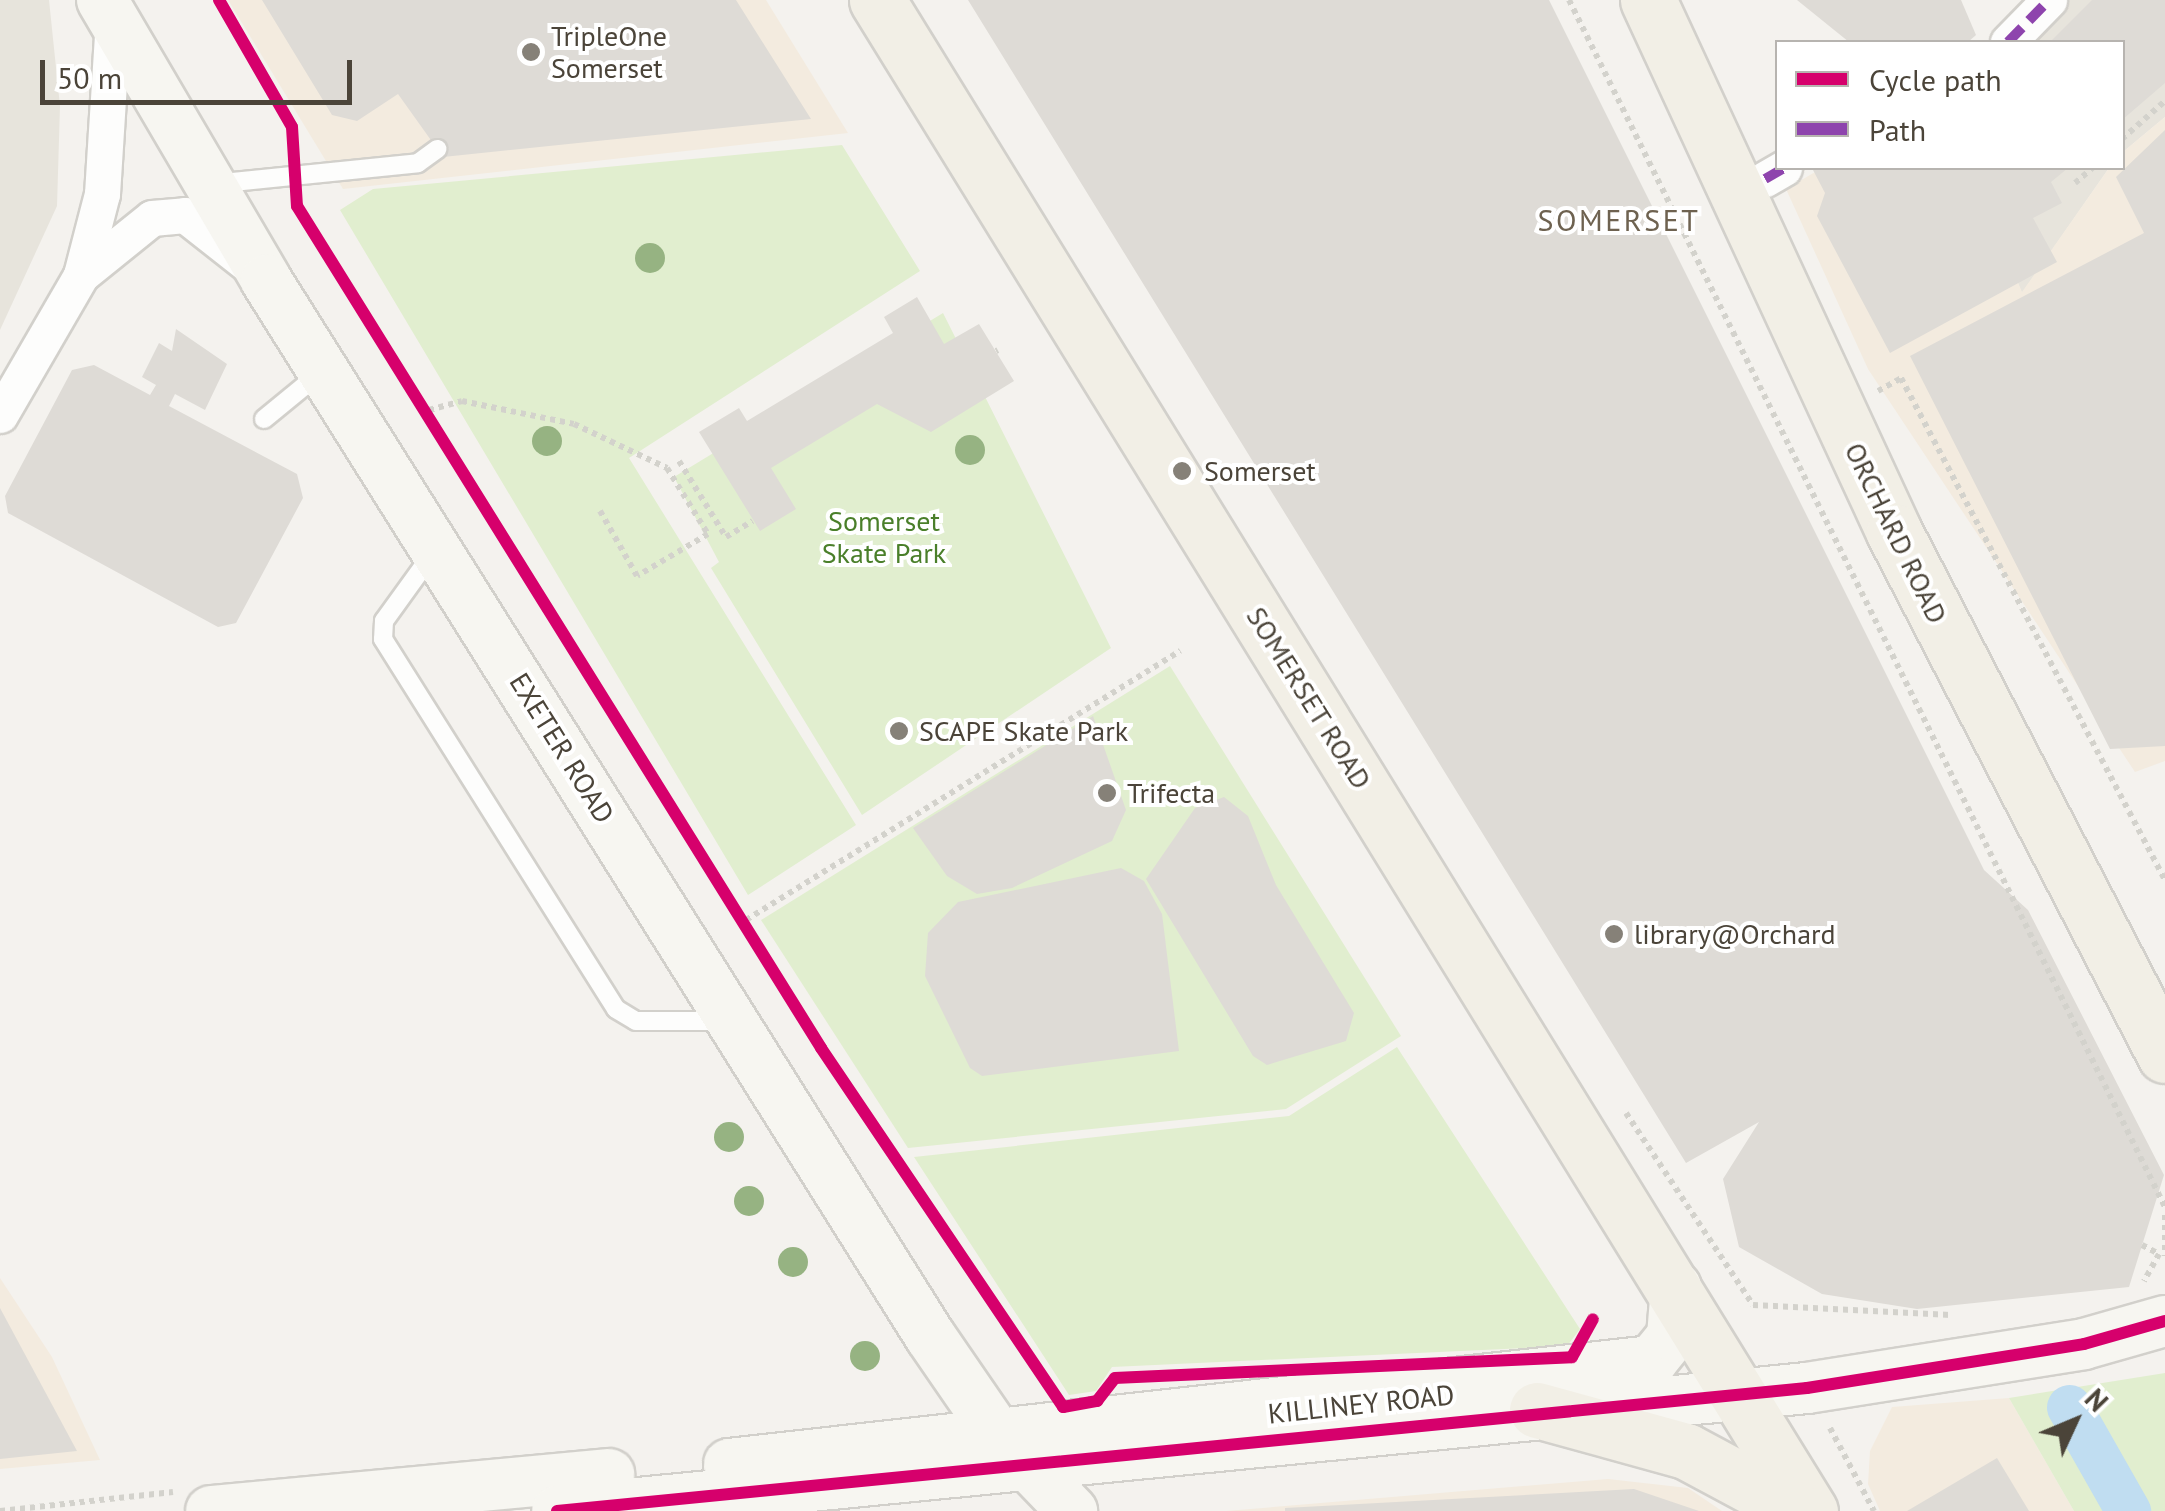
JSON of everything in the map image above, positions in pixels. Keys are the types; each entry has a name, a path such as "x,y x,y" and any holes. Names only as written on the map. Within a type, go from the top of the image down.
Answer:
{"main road":[{"name":"SOMERSET ROAD","path":"878,0 1743,1395 1810,1511"},
{"name":"ORCHARD ROAD","path":"1648,0 1894,532 2165,1055"},
{"path":"1537,1410 1686,1450 1798,1511"}],"street":[{"path":"2010,40 2049,0"},
{"path":"0,415 82,275 102,194 108,9"},
{"name":"EXETER ROAD","path":"108,9 266,280 732,1020 1012,1450 1072,1511"},
{"path":"82,275 152,218 185,215 266,280"},
{"name":"KILLINEY ROAD","path":"1012,1450 1652,1361 1672,1336 1676,1288"},
{"name":"KILLINEY ROAD","path":"211,1511 534,1499 1012,1450 1743,1395 2084,1344 2165,1321"}],"lane":[{"path":"210,184 418,163 437,149"},
{"path":"264,419 324,370"},
{"path":"436,549 412,573 382,639 616,1009 636,1021 732,1020"}],"path":[{"path":"1569,0 2165,1206"},
{"path":"2125,137 2165,101"},
{"path":"2075,183 2090,170"},
{"path":"1864,378 1872,395 1900,378 2165,880"},
{"path":"418,395 438,425"},
{"path":"428,410 462,401 574,424 667,468 708,534 637,576 600,511"},
{"path":"679,461 726,537 754,521"},
{"path":"746,920 1180,651"},
{"path":"736,904 755,936"},
{"path":"2165,1215 2165,1256"},
{"path":"1753,1305 1960,1316"},
{"path":"1824,1418 1874,1511"}],"shaded area":[{"path":"0,0 49,0 60,106 57,206 0,330"},
{"name":"TripleOne Somerset","path":"228,0 766,0 848,133 343,189"},
{"path":"2034,0 2165,0 2165,117 2125,150 2125,40 1996,40"},
{"path":"2165,117 2165,761 2135,772 1868,369 1786,189 1819,170 1970,170 2022,292 2108,170 2125,170 2125,150"},
{"path":"1970,170 2108,170 2022,293"},
{"path":"0,1278 52,1357 100,1460 0,1469"},
{"path":"2009,1398 2074,1511 1880,1511 1868,1484 1870,1451 1892,1407"},
{"path":"1608,1479 1688,1488 1722,1511 1226,1511"}],"green space":[{"path":"842,145 920,271 629,458 856,825 748,895 340,210 373,189"},
{"name":"Somerset Skate Park","path":"943,313 1111,648 862,815 711,568 719,562 674,477"},
{"name":"Trifecta","path":"1170,666 1401,1036 1286,1109 908,1148 761,920"},
{"path":"1397,1047 1580,1329 1567,1346 1112,1367 1096,1391 1069,1395 914,1157 1289,1116"},
{"path":"2165,1373 2165,1511 2074,1511 2009,1398"}],"building":[{"name":"TripleOne Somerset","path":"262,0 736,0 811,119 443,157 398,94 357,121 332,115"},
{"path":"968,0 1549,0 1984,870 2028,910 2164,1175 2129,1287 1917,1309 1822,1294 1739,1247 1723,1179 1759,1122 1686,1163"},
{"path":"1797,0 1961,0 1976,35 1970,40 1847,40"},
{"path":"2092,0 2165,0 2165,83 2125,117 2125,40 2052,40"},
{"path":"2165,130 2165,746 2110,749 1910,356 2144,233 2116,177"},
{"path":"1813,170 2066,170 2051,182 2062,203 2033,218 2057,262 1890,353 1817,216 1825,193"},
{"path":"917,297 944,344 979,324 1014,381 931,432 877,404 771,468 796,509 760,531 699,432 739,408 747,421 893,333 884,317"},
{"path":"176,329 227,364 205,410 175,394 169,406 297,474 303,498 236,623 218,627 8,513 5,496 72,370 94,365 150,395 156,385 142,377 159,343 172,351"},
{"path":"1093,716 1126,810 1112,841 1012,888 977,894 947,876 913,828"},
{"path":"1224,797 1248,816 1276,885 1354,1013 1346,1041 1267,1065 1253,1056 1146,879 1195,808"},
{"path":"1121,868 1144,881 1162,914 1179,1051 982,1076 970,1068 925,976 928,933 958,902"},
{"path":"0,1308 77,1451 0,1459"},
{"path":"1997,1458 2029,1511 1907,1511"},
{"path":"1634,1489 1699,1511 1285,1511 1285,1508"}],"waterway":[{"path":"2069,1407 2128,1511"}],"marked path":[{"path":"2010,40 2049,0"},
{"path":"1765,179 1781,170"}],"cycle path":[{"path":"219,0 292,127 297,206 821,1048 1063,1407 1097,1401 1115,1378 1572,1357 1593,1319"},
{"path":"557,1511 1807,1388 2084,1344 2165,1321"}],"place":[{"name":"TripleOne Somerset","path":"531,52"},
{"name":"Somerset","path":"1182,471"},
{"name":"SCAPE Skate Park","path":"899,731"},
{"name":"Trifecta","path":"1107,793"},
{"name":"library@Orchard","path":"1614,934"}],"district":[{"name":"SOMERSET","path":"1619,220"}]}
